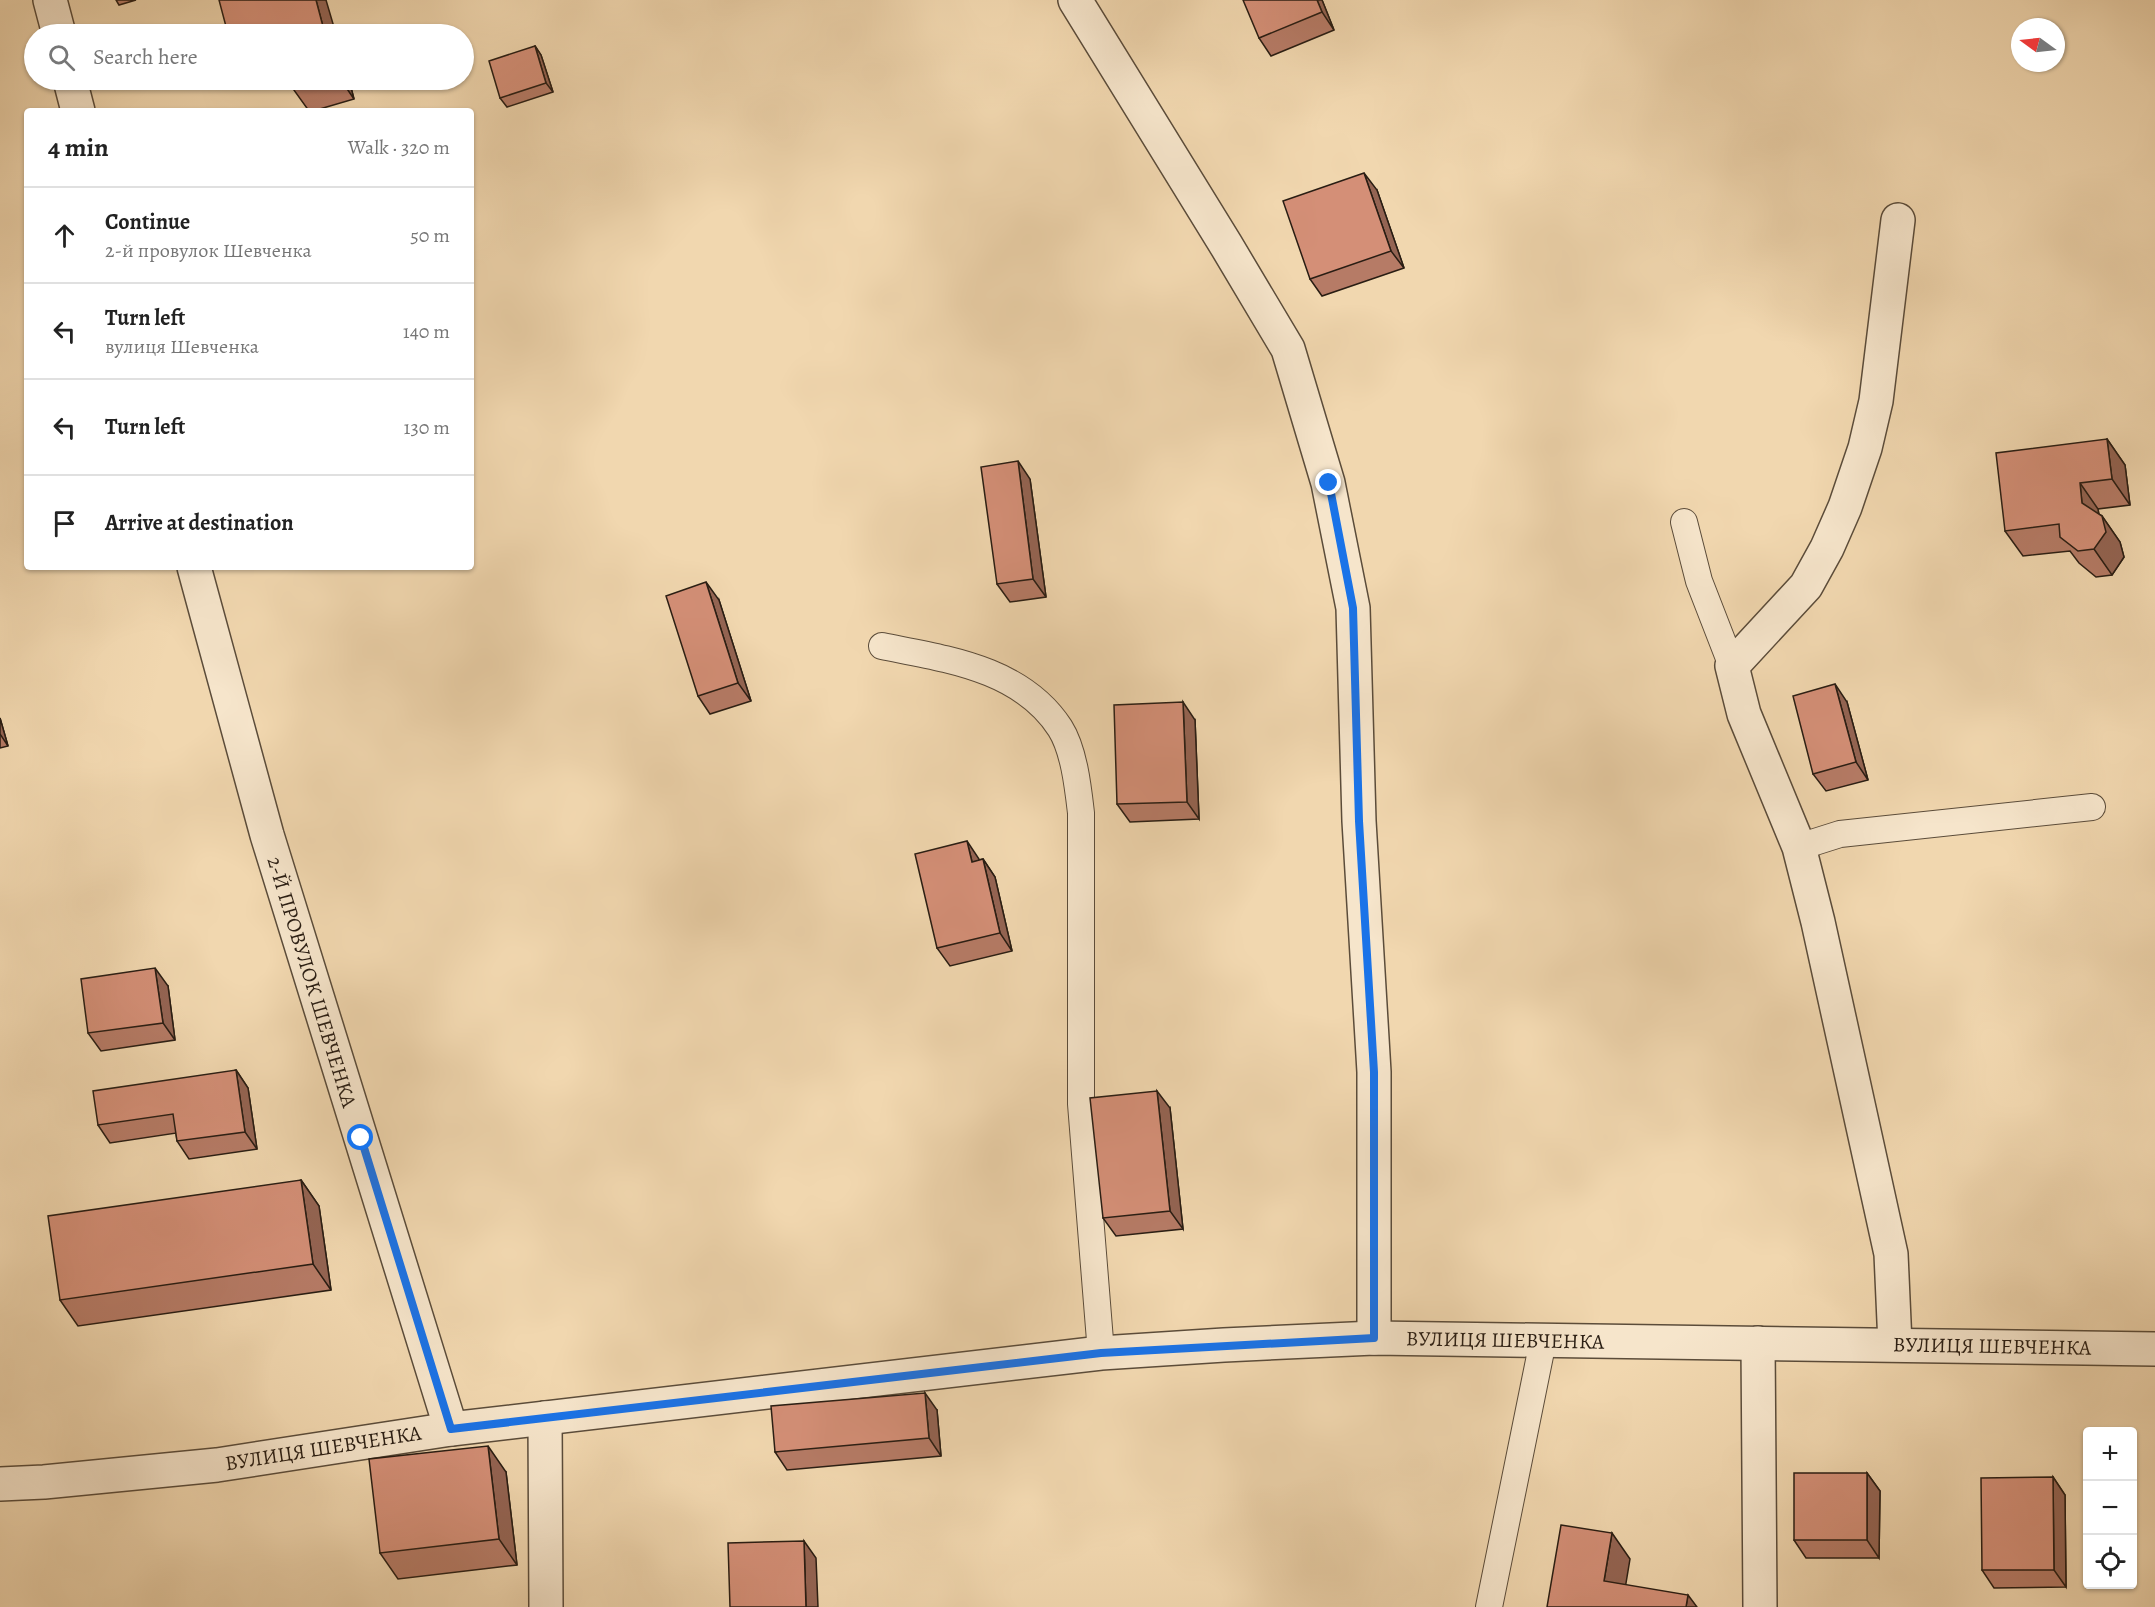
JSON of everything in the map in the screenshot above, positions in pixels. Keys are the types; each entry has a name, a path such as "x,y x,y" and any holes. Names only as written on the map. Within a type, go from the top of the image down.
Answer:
{"street":[{"path":"50,0 56,24"},
{"path":"1075,0 1288,349 1329,483 1353,608 1359,821 1374,1072 1374,1338"},
{"path":"73,90 77,108"},
{"path":"1895,1344 1891,1254 1818,922 1799,847 1744,714 1732,666 1806,586 1827,548 1845,507 1876,401 1898,220"},
{"name":"2-Й ПРОВУЛОК ШЕВЧЕНКА","path":"195,570 267,835 451,1429"},
{"name":"ВУЛИЦЯ ШЕВЧЕНКА","path":"0,1484 44,1482 217,1465 451,1429 1101,1353 1374,1338 2155,1349"},
{"path":"1758,1343 1760,1607"},
{"path":"544,1418 546,1607"}],"lane":[{"path":"1684,522 1699,581 1732,666"},
{"path":"882,646 964,663 1002,677 1040,703 1061,730 1075,769 1081,813 1081,1104 1101,1353"},
{"path":"1799,847 1840,834 2092,807"},
{"path":"1489,1607 1543,1341"}],"building":[{"path":"219,0 316,0 322,24 225,24"},
{"path":"1243,0 1317,0 1322,12 1259,38"},
{"path":"535,46 546,83 500,98 489,61"},
{"path":"1364,173 1391,251 1310,279 1283,201"},
{"path":"2107,439 2112,479 2080,483 2082,503 2102,516 2106,532 2094,549 2078,551 2060,537 2059,524 2005,531 1996,453"},
{"path":"1018,461 1033,579 997,584 981,467"},
{"path":"706,582 738,683 698,696 666,596"},
{"path":"1835,684 1856,762 1813,774 1793,696"},
{"path":"1183,702 1187,802 1117,804 1114,705"},
{"path":"967,841 972,862 983,859 1000,933 937,948 915,854"},
{"path":"155,968 163,1023 88,1033 81,979"},
{"path":"236,1070 245,1132 177,1141 173,1114 98,1125 93,1091"},
{"path":"1157,1091 1170,1211 1103,1218 1090,1098"},
{"path":"301,1180 313,1264 60,1300 48,1216"},
{"path":"925,1393 929,1438 775,1452 771,1406"},
{"path":"488,1446 499,1539 380,1553 369,1459"},
{"path":"1794,1473 1867,1473 1867,1540 1794,1540"},
{"path":"2053,1477 2054,1570 1982,1570 1981,1478"},
{"path":"1561,1525 1612,1533 1604,1581 1688,1595 1686,1607 1547,1607"},
{"path":"804,1541 806,1607 730,1607 728,1543"}],"route":[{"path":"361,1138 451,1429 1101,1353 1374,1338 1374,1072 1359,821 1353,608 1329,483"}]}
